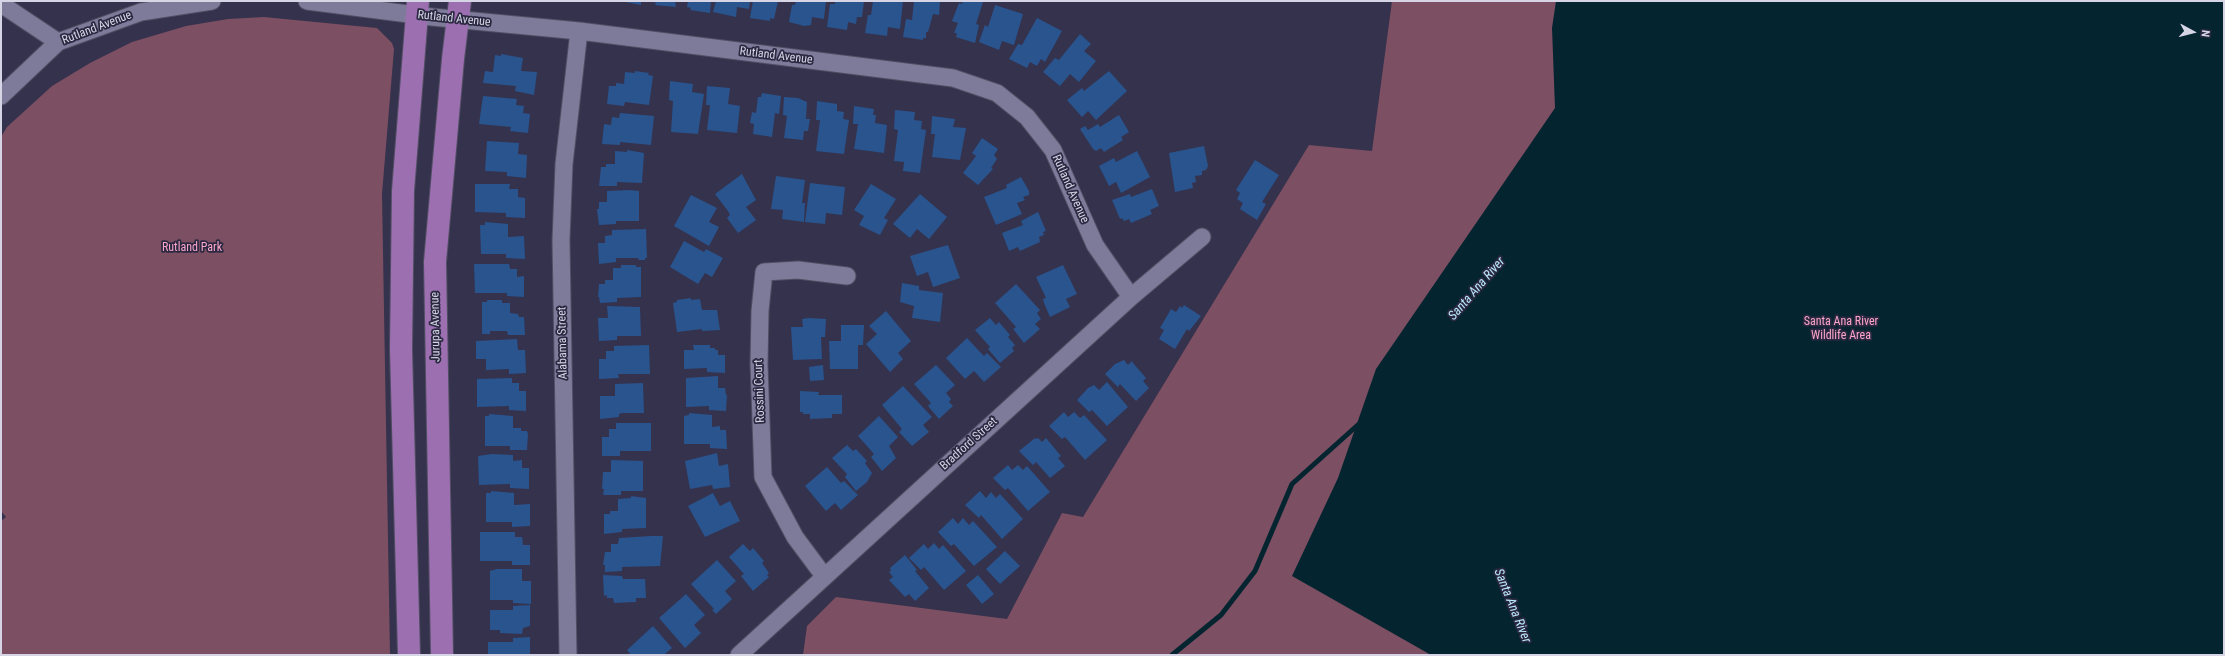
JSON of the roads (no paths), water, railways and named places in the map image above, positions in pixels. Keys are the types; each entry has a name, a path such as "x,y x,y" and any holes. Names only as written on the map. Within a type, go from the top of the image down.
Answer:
{"main road":[{"name":"Jurupa Avenue","path":"442,655 435,257 452,59 459,10"},
{"path":"409,655 402,349 403,191 422,11"}],"street":[{"name":"Rutland Avenue","path":"1,96 58,42 141,12 212,1"},
{"name":"Rutland Avenue","path":"307,1 422,11 459,10 579,31 953,78 997,93 1027,117 1053,150 1095,245 1131,297"},
{"path":"1,4 58,42"},
{"name":"Alabama Street","path":"568,655 561,240 564,164 579,31"},
{"name":"Bradford Street","path":"739,655 1131,297 1202,237"},
{"name":"Rossini Court","path":"824,576 795,537 763,477 759,364 760,311 764,272 798,270 847,276"}],"water":[{"name":"Santa Ana River","path":"1556,1 2224,1 2224,655 1431,655 1292,576 1338,478 1376,369 1555,108 1552,28"}],"waterway":[{"path":"1172,655 1221,615 1255,571 1292,484 1360,423"}],"park label":[{"name":"Rutland Park","path":"192,248"},
{"name":"Santa Ana River Wildlife Area","path":"1841,329"}]}
